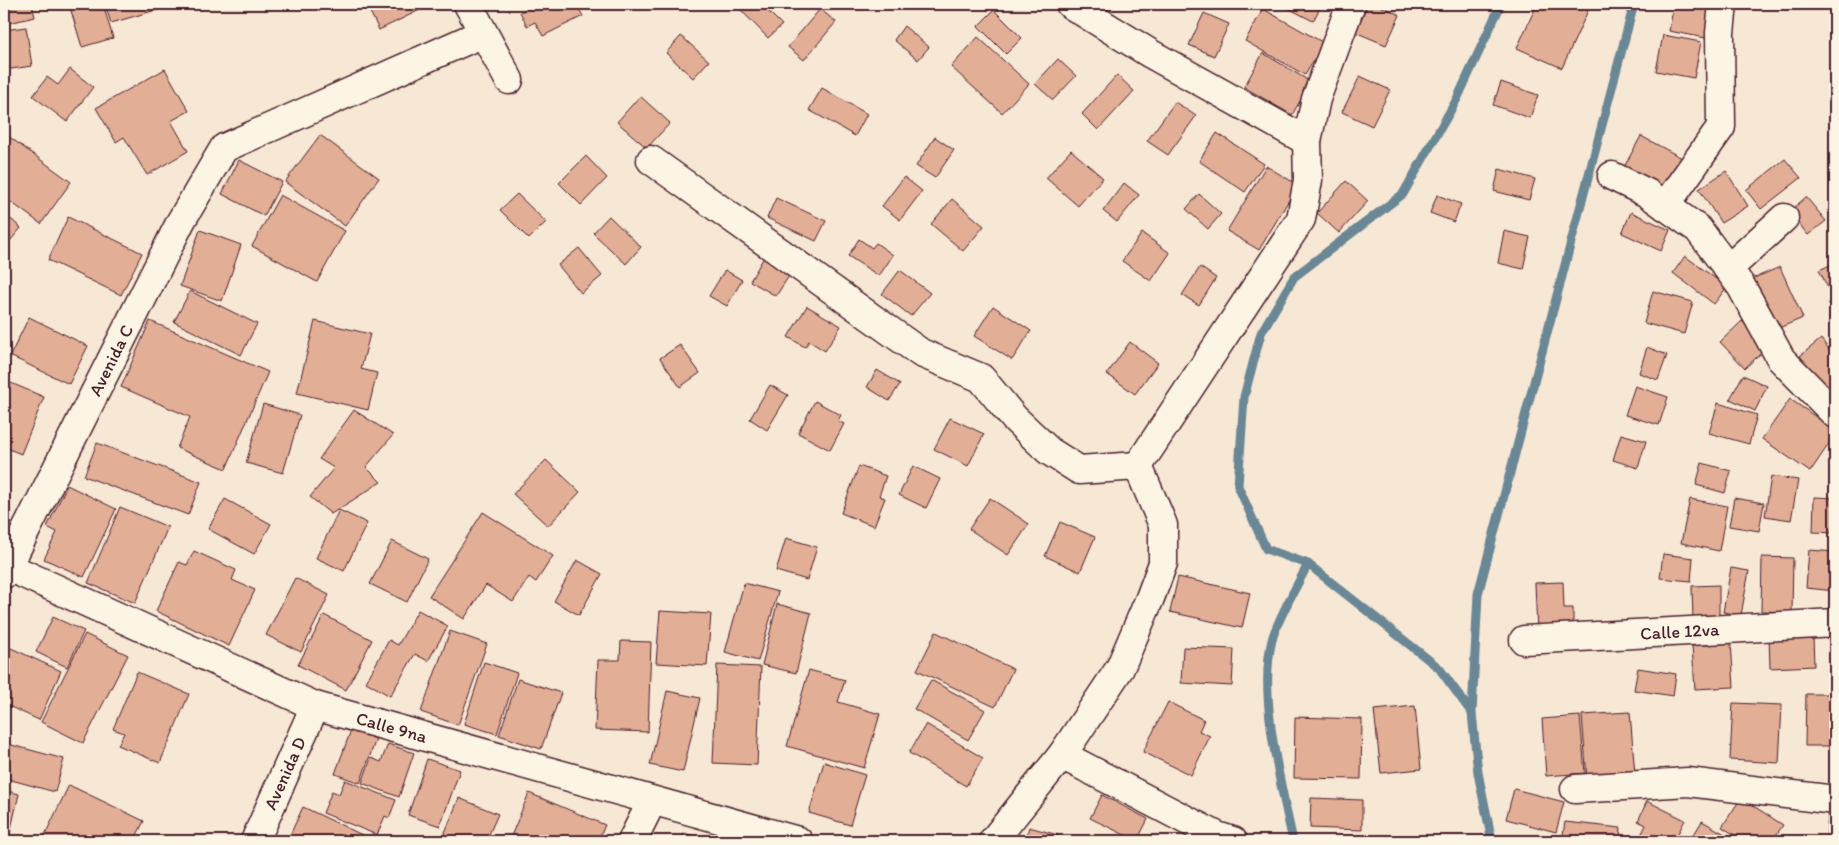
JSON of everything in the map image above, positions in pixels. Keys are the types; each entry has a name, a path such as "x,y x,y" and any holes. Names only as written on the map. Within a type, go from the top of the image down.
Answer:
{"street":[{"path":"468,4 509,80"},
{"path":"1070,4 1151,54 1307,141"},
{"path":"1138,466 1301,218 1308,180 1307,141 1316,99 1351,4"},
{"path":"1665,206 1722,127 1720,33 1723,4"},
{"name":"Avenida C","path":"5,568 181,221 224,148 484,32"},
{"path":"651,160 921,353 982,378 1014,418 1049,451 1080,470 1138,466"},
{"path":"1612,176 1647,193 1698,229 1740,286 1781,359 1835,414"},
{"path":"1728,269 1784,218"},
{"path":"993,841 1062,755 1120,668 1163,564 1164,525 1138,466"},
{"name":"Calle 9na","path":"5,568 315,706 798,841"},
{"name":"Calle 12va","path":"1524,640 1835,623"},
{"name":"Avenida D","path":"255,841 315,706"},
{"path":"1062,755 1217,836 1233,841"},
{"path":"1575,789 1688,782 1835,800"},
{"path":"632,841 652,801"}],"building":[{"path":"4,4 32,4 35,17 4,24"},
{"path":"69,4 103,4 113,38 82,47"},
{"path":"105,4 174,4 174,5 111,23"},
{"path":"366,4 427,4 428,6 379,30"},
{"path":"536,4 576,4 583,16 543,36 535,22 527,26 520,12"},
{"path":"735,4 761,4 782,25 768,38"},
{"path":"1280,4 1322,4 1313,21"},
{"path":"1368,4 1376,4 1400,15 1386,45 1355,32"},
{"path":"1409,4 1425,4 1423,9"},
{"path":"1537,4 1591,4 1562,68 1517,48"},
{"path":"1674,4 1692,4 1716,8 1711,39 1669,31"},
{"path":"820,9 836,22 804,60 788,47"},
{"path":"1263,9 1324,43 1305,75 1245,41"},
{"path":"994,10 1022,38 1006,54 978,26"},
{"path":"1204,13 1229,24 1214,56 1189,45"},
{"path":"904,26 929,47 918,60 894,40"},
{"path":"26,27 32,66 4,70 4,30"},
{"path":"1663,35 1701,42 1694,78 1656,71"},
{"path":"681,36 709,61 693,78 666,53"},
{"path":"978,37 1029,84 1002,113 951,67"},
{"path":"1263,53 1311,82 1292,115 1244,87"},
{"path":"1058,59 1076,76 1053,100 1035,84"},
{"path":"70,69 93,87 67,122 33,96 47,77 58,85"},
{"path":"165,69 189,111 171,121 188,151 147,175 124,137 116,142 96,108"},
{"path":"1117,75 1134,91 1098,130 1082,114"},
{"path":"1360,76 1390,90 1372,126 1342,112"},
{"path":"1501,82 1538,95 1530,118 1493,105"},
{"path":"822,88 867,114 855,136 809,110"},
{"path":"640,96 670,123 647,148 617,122"},
{"path":"1175,102 1196,116 1168,155 1147,141"},
{"path":"4,133 71,182 41,224 4,197"},
{"path":"1217,133 1264,164 1245,192 1199,161"},
{"path":"320,135 379,178 345,226 285,182"},
{"path":"1641,136 1682,158 1666,189 1624,167"},
{"path":"935,137 954,150 935,178 916,166"},
{"path":"1071,150 1103,178 1078,206 1046,178"},
{"path":"586,156 607,178 581,205 559,183"},
{"path":"1785,159 1801,178 1761,209 1746,190"},
{"path":"239,160 282,182 264,216 222,194"},
{"path":"1266,166 1298,185 1259,250 1227,231"},
{"path":"1499,169 1535,179 1529,200 1494,191"},
{"path":"1726,171 1748,206 1721,223 1699,189"},
{"path":"904,177 922,191 900,220 882,206"},
{"path":"1346,181 1368,201 1339,233 1317,213"},
{"path":"1124,183 1139,195 1117,222 1103,211"},
{"path":"517,194 546,222 529,239 500,210"},
{"path":"1199,194 1221,214 1208,229 1186,209"},
{"path":"280,195 345,231 317,282 252,246"},
{"path":"1437,195 1461,204 1454,222 1430,213"},
{"path":"1806,197 1826,221 1808,235 1789,212"},
{"path":"776,198 826,221 816,241 767,218"},
{"path":"952,199 984,226 963,251 931,224"},
{"path":"1631,212 1670,230 1661,251 1622,233"},
{"path":"4,213 21,228 4,248"},
{"path":"609,216 641,247 626,264 593,233"},
{"path":"68,217 142,253 121,295 48,260"},
{"path":"200,230 241,245 222,301 180,286"},
{"path":"1504,231 1530,237 1523,269 1498,263"},
{"path":"1142,233 1170,253 1151,281 1122,261"},
{"path":"859,239 872,248 876,243 893,255 879,276 848,256"},
{"path":"579,248 602,276 581,293 558,265"},
{"path":"767,252 794,268 776,296 750,281"},
{"path":"1685,256 1727,287 1714,304 1673,273"},
{"path":"1835,263 1835,296 1833,298 1819,270"},
{"path":"1200,267 1216,278 1199,305 1182,295"},
{"path":"1780,267 1803,318 1774,330 1752,279"},
{"path":"725,270 742,280 727,306 709,296"},
{"path":"900,270 930,293 911,316 882,294"},
{"path":"190,291 257,324 241,355 174,322"},
{"path":"1653,291 1693,302 1684,334 1644,323"},
{"path":"807,306 841,326 825,351 809,341 805,347 788,337"},
{"path":"993,306 1031,331 1012,360 974,336"},
{"path":"29,317 88,346 69,384 10,356"},
{"path":"150,321 268,372 226,469 177,448 190,417 121,387"},
{"path":"315,321 370,334 361,369 377,373 368,410 297,393"},
{"path":"1742,321 1767,348 1745,368 1720,342"},
{"path":"1821,339 1835,357 1834,396 1800,356"},
{"path":"1130,342 1158,363 1135,394 1107,374"},
{"path":"680,345 700,373 680,387 660,358"},
{"path":"1647,347 1667,355 1658,380 1639,373"},
{"path":"877,370 900,384 889,401 867,387"},
{"path":"1743,375 1767,386 1755,411 1730,399"},
{"path":"11,383 44,397 21,454 4,447 4,399"},
{"path":"770,385 788,395 767,430 750,419"},
{"path":"1635,386 1668,397 1659,425 1625,415"},
{"path":"1790,399 1835,430 1835,435 1810,472 1762,439"},
{"path":"815,401 841,415 838,421 844,424 830,450 798,433"},
{"path":"1718,403 1757,415 1749,444 1709,433"},
{"path":"263,404 300,415 283,473 246,463"},
{"path":"354,410 393,435 366,467 381,482 331,514 310,497 334,468 319,459"},
{"path":"950,418 984,434 968,466 934,449"},
{"path":"1621,434 1646,441 1638,468 1613,460"},
{"path":"97,443 201,482 188,515 84,476"},
{"path":"546,460 580,492 548,526 513,494"},
{"path":"1702,463 1731,471 1725,493 1696,485"},
{"path":"859,466 886,476 879,496 885,498 874,526 841,513"},
{"path":"913,466 940,479 926,508 899,495"},
{"path":"1771,476 1798,480 1791,520 1765,516"},
{"path":"67,485 116,509 84,577 44,559 57,532 47,527"},
{"path":"1814,497 1835,498 1835,533 1813,532"},
{"path":"990,498 1029,524 1008,555 969,529"},
{"path":"1734,498 1764,503 1759,531 1729,526"},
{"path":"225,499 271,524 254,554 208,529"},
{"path":"1690,499 1727,506 1719,551 1681,543"},
{"path":"120,507 168,527 135,603 88,583"},
{"path":"339,510 367,523 344,571 316,558"},
{"path":"483,512 553,556 536,582 529,577 513,602 486,585 464,619 429,596"},
{"path":"1060,522 1095,537 1080,572 1045,556"},
{"path":"786,538 817,547 807,580 776,571"},
{"path":"392,541 428,559 407,602 370,584"},
{"path":"1809,550 1835,552 1835,591 1806,588"},
{"path":"194,551 236,570 232,580 255,590 229,646 156,611 179,562 187,565"},
{"path":"1663,554 1693,558 1691,581 1660,578"},
{"path":"1762,557 1793,558 1792,612 1761,611"},
{"path":"577,560 602,574 579,615 554,601"},
{"path":"1731,568 1749,571 1741,615 1723,612"},
{"path":"1178,577 1250,593 1242,628 1170,612"},
{"path":"295,578 329,595 301,652 266,635"},
{"path":"1563,582 1564,608 1573,608 1573,631 1537,632 1535,583"},
{"path":"744,583 778,592 758,661 725,652"},
{"path":"1719,585 1719,620 1693,620 1692,586"},
{"path":"777,604 811,613 796,673 762,665"},
{"path":"418,610 448,626 428,661 415,654 390,696 366,682 389,640 398,645"},
{"path":"660,611 711,614 707,666 656,663"},
{"path":"324,615 372,640 346,690 298,665"},
{"path":"53,617 84,631 67,667 36,652"},
{"path":"450,631 487,644 458,725 421,712"},
{"path":"936,632 1013,669 995,707 917,670"},
{"path":"85,634 128,655 83,743 41,722"},
{"path":"1813,635 1814,666 1770,668 1769,636"},
{"path":"621,641 651,642 648,732 595,730 598,660 620,660"},
{"path":"1731,643 1734,687 1695,689 1692,646"},
{"path":"1183,647 1234,649 1232,686 1181,683"},
{"path":"11,648 61,671 39,720 4,704 4,664"},
{"path":"484,662 517,673 497,734 464,724"},
{"path":"717,665 761,667 757,765 713,763"},
{"path":"1638,668 1676,674 1673,696 1634,690"},
{"path":"809,670 845,680 838,702 880,714 864,768 787,746"},
{"path":"137,672 189,694 160,763 118,745 124,733 113,729"},
{"path":"518,679 561,693 541,749 499,735"},
{"path":"931,680 985,710 968,740 914,709"},
{"path":"667,691 700,698 683,772 650,765"},
{"path":"1806,694 1835,694 1835,746 1805,746"},
{"path":"1168,702 1204,720 1199,731 1210,736 1191,775 1143,752"},
{"path":"1733,703 1782,705 1779,763 1730,760"},
{"path":"1415,706 1421,769 1381,773 1374,710"},
{"path":"1630,712 1635,775 1587,779 1582,715"},
{"path":"1580,716 1585,773 1546,776 1542,719"},
{"path":"1295,717 1362,719 1361,779 1294,778"},
{"path":"926,724 983,758 966,786 909,753"},
{"path":"351,730 376,739 360,783 335,774"},
{"path":"4,743 64,759 55,792 4,778"},
{"path":"388,744 414,753 399,797 362,783 371,758 381,762"},
{"path":"427,759 460,770 440,826 408,815"},
{"path":"824,762 865,775 850,825 809,813"},
{"path":"345,780 396,800 389,818 385,816 377,835 323,813 332,791 339,794"},
{"path":"69,785 144,821 134,841 42,841"},
{"path":"1514,789 1564,802 1556,832 1506,819"},
{"path":"4,790 19,794 10,833 4,832"},
{"path":"529,793 605,825 598,841 509,841"},
{"path":"1102,795 1148,819 1137,841 1090,818"},
{"path":"459,798 498,814 486,841 459,841 444,835"},
{"path":"1311,798 1362,800 1362,830 1310,828"},
{"path":"1741,798 1783,825 1772,841 1745,841 1722,827"},
{"path":"1647,801 1685,820 1674,841 1638,841 1646,825 1638,821"},
{"path":"303,807 375,841 303,841 290,835"},
{"path":"1828,816 1835,816 1835,841 1826,841"},
{"path":"1702,821 1737,841 1690,841"},
{"path":"1565,822 1621,828 1620,837 1629,837 1628,841 1562,841"},
{"path":"1029,827 1058,835 1056,841 1025,841"},
{"path":"684,833 712,841 681,841"}],"waterway":[{"path":"1492,841 1478,773 1472,713 1439,668 1308,564 1266,549 1238,486 1244,397 1261,333 1294,277 1403,194 1457,99 1501,4"},
{"path":"1472,713 1478,594 1634,4"},
{"path":"1293,841 1277,767 1269,713 1268,662 1278,622 1308,564"}]}
